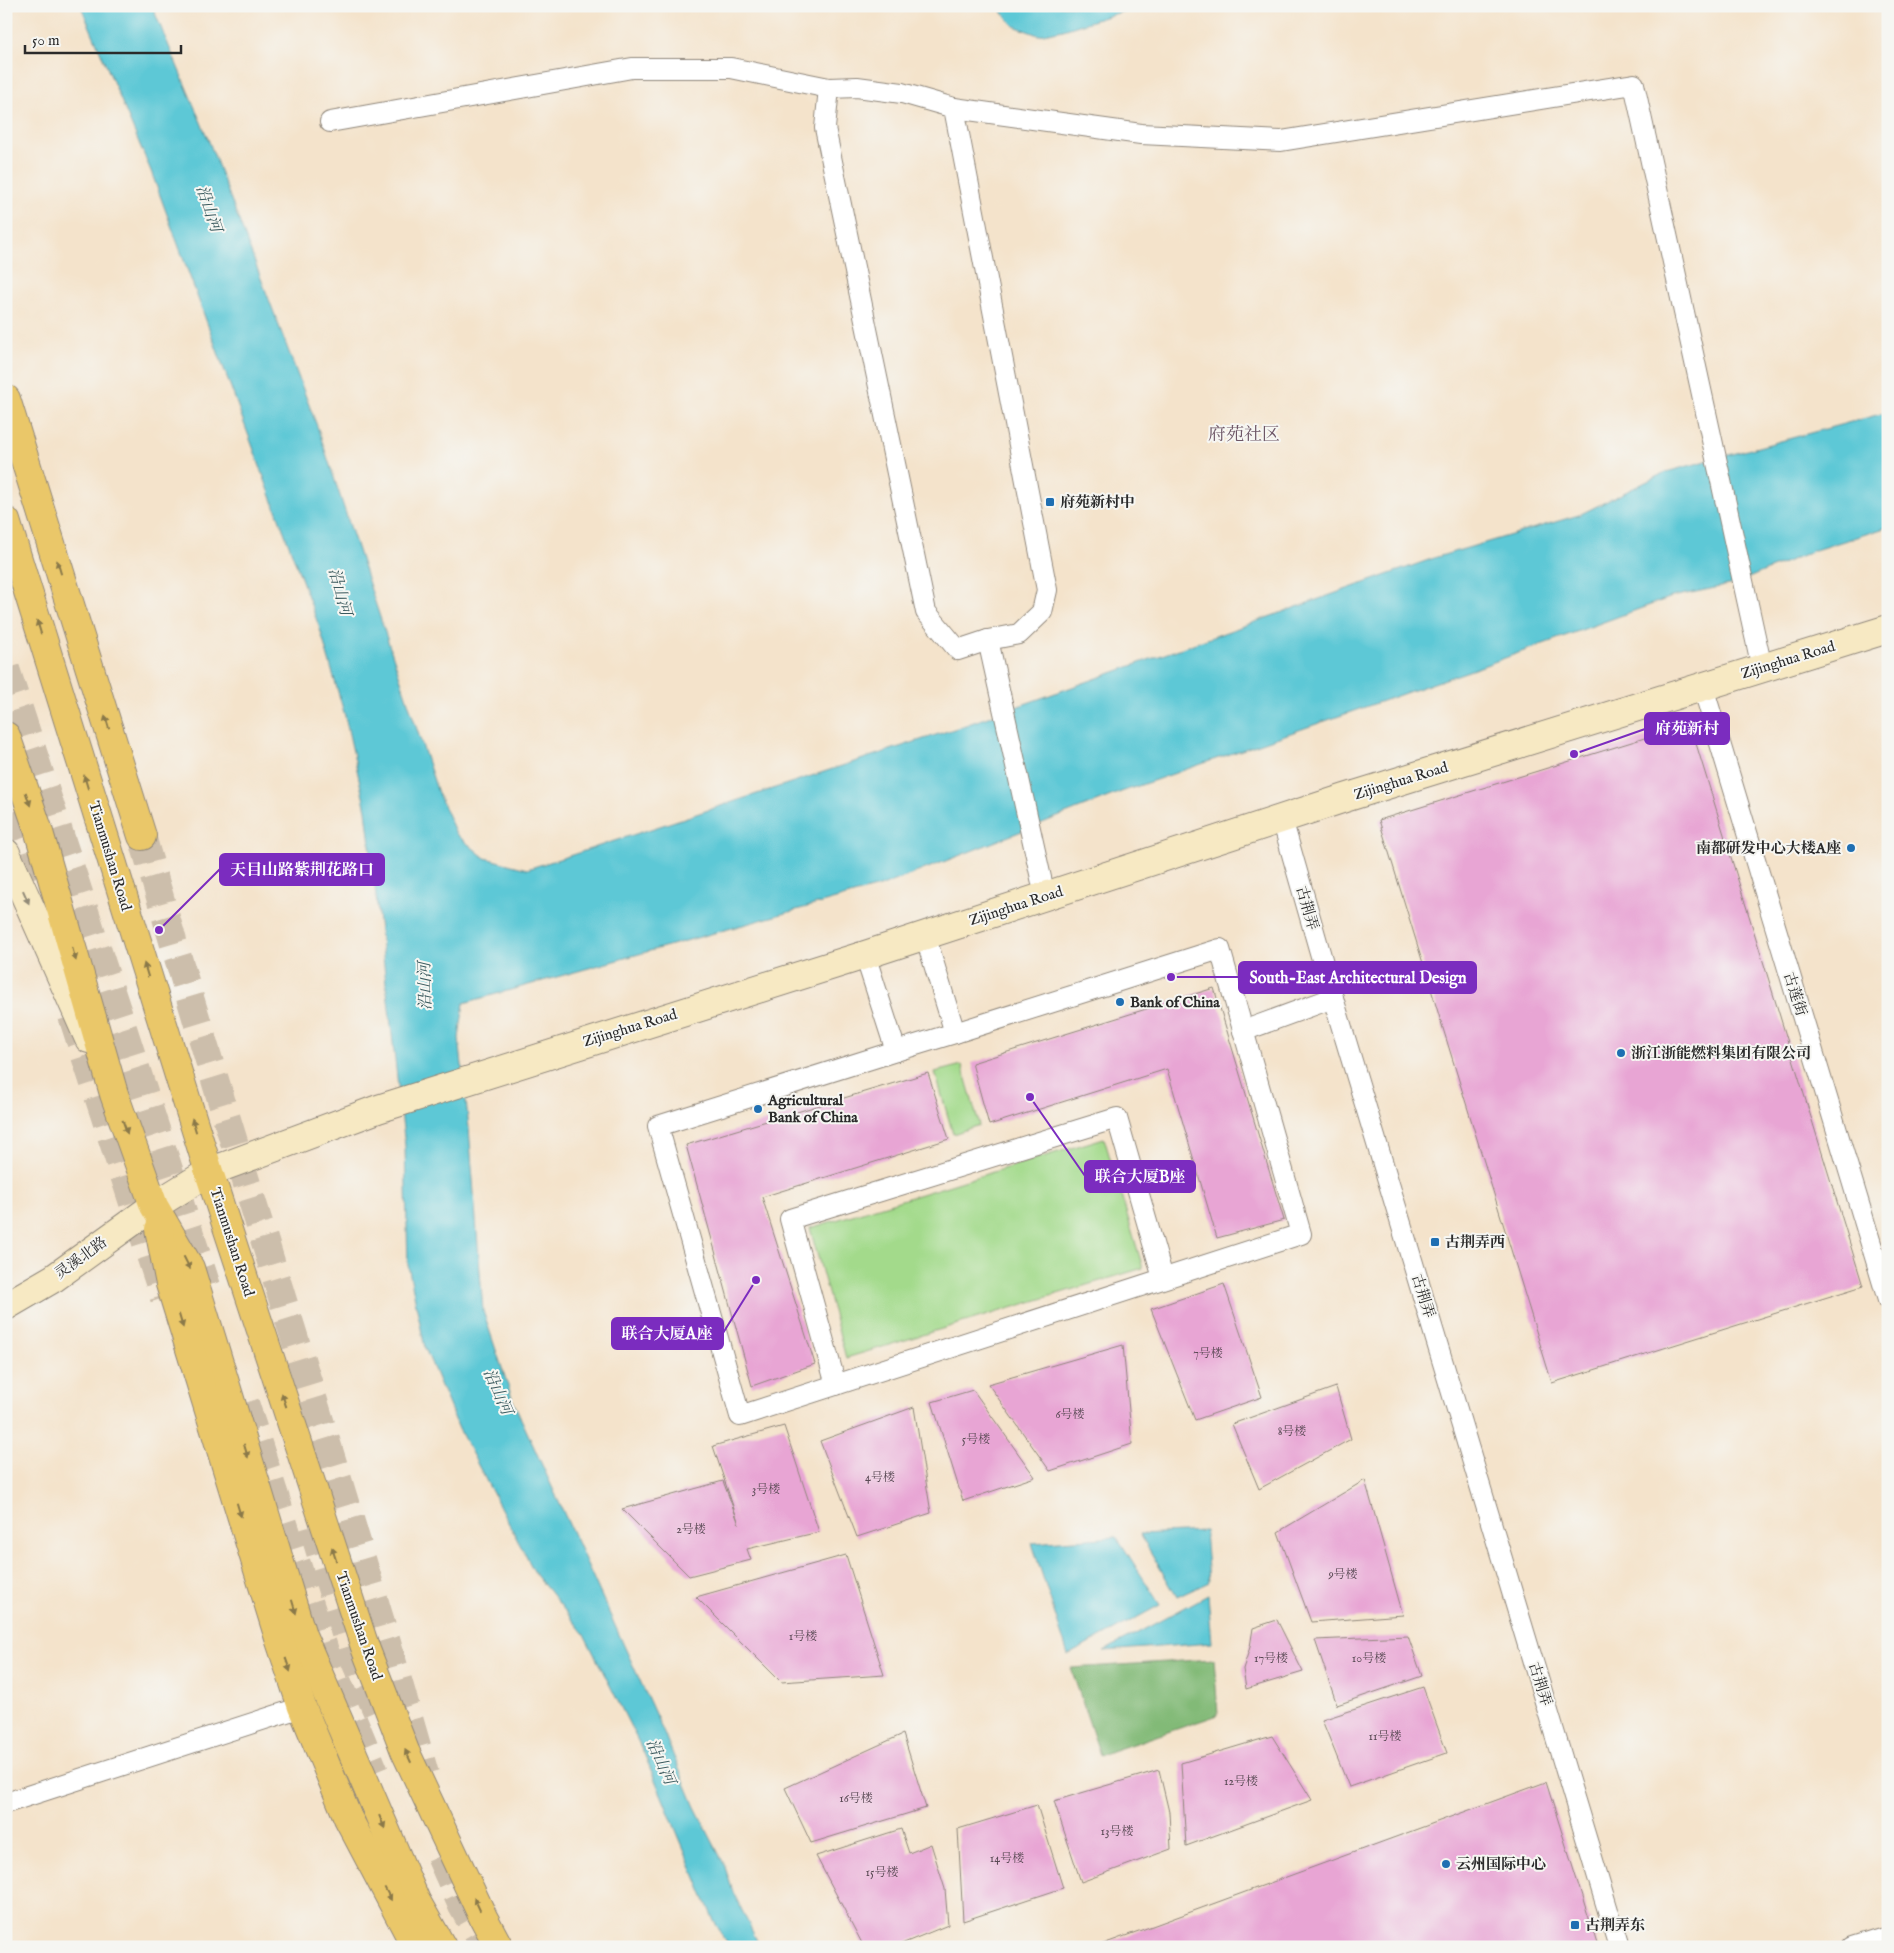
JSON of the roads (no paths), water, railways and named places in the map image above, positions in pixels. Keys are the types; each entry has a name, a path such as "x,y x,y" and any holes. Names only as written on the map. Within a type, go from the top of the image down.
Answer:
{"main road":[{"path":"6,399 142,836"},
{"name":"Tianmushan Road","path":"6,521 209,1172 366,1650 405,1751 499,1947"},
{"path":"6,736 38,829 114,1094 154,1206 170,1284 278,1638 302,1707 348,1818 416,1947"},
{"path":"154,1206 190,1268 302,1635 416,1901 442,1947"},
{"path":"358,1838 359,1767"}],"street":[{"path":"330,122 632,68 731,68 829,88 857,87 902,93 954,108 1141,134 1281,141 1634,84 1762,668"},
{"path":"829,88 824,128 926,612 958,650 988,640 1019,634 1042,612 1047,590 954,108"},
{"name":"Zijinghua Road","path":"154,1206 209,1172 378,1109 483,1074 865,955 1282,819 1888,629"},
{"path":"988,640 1045,896"},
{"name":"古莲街","path":"1702,687 1887,1294"},
{"name":"古荆弄","path":"1282,819 1619,1947"},
{"path":"6,853 114,1094"},
{"path":"925,935 955,1033"},
{"path":"1220,949 1301,1234 740,1416 658,1126 955,1033 1220,949"},
{"path":"865,955 896,1051"},
{"path":"1243,1031 1334,998"},
{"path":"836,1384 790,1219 1117,1118 1163,1278"},
{"name":"灵溪北路","path":"6,1306 54,1278 154,1206"},
{"path":"6,1804 302,1707"},
{"path":"1853,1947 1888,1936"}],"water":[{"name":"沿山河","path":"81,6 152,6 208,139 317,426 438,793 456,834 485,858 527,869 960,727 1437,557 1579,515 1666,472 1888,412 1888,527 1815,550 1734,584 1672,597 1480,667 1121,792 882,886 464,1003 459,1038 469,1128 483,1311 513,1401 666,1738 695,1807 724,1864 733,1892 760,1947 730,1947 714,1921 643,1751 584,1634 536,1575 459,1429 425,1348 408,1265 405,1146 366,810 345,716 320,629 151,171"},
{"path":"997,6 1140,6 1063,30 1038,35 1014,26"},
{"path":"1205,1531 1209,1582 1177,1597 1140,1534"},
{"path":"1117,1537 1160,1605 1068,1655 1032,1543"},
{"path":"1208,1595 1212,1643 1104,1651"}],"tunnel":[{"path":"6,669 207,1286"},
{"path":"6,814 27,880"},
{"path":"142,836 356,1539 425,1774"},
{"path":"72,1016 164,1298"},
{"path":"245,1403 325,1651 375,1772"},
{"path":"312,1526 350,1650 378,1714"},
{"path":"308,1682 327,1729 346,1763"},
{"path":"440,1856 462,1906 483,1943"}],"place":[{"name":"府苑新村中","path":"1050,502"},
{"name":"府苑新村","path":"1574,754"},
{"name":"南都研发中心大楼A座","path":"1851,848"},
{"name":"天目山路紫荆花路口","path":"159,930"},
{"name":"South-East Architectural Design","path":"1171,977"},
{"name":"Bank of China","path":"1120,1002"},
{"name":"浙江浙能燃料集团有限公司","path":"1621,1053"},
{"name":"联合大厦B座","path":"1030,1097"},
{"name":"Agricultural Bank of China","path":"758,1109"},
{"name":"古荆弄西","path":"1435,1242"},
{"name":"联合大厦A座","path":"756,1280"},
{"name":"云州国际中心","path":"1446,1864"},
{"name":"古荆弄东","path":"1575,1925"}],"district":[{"name":"府苑社区","path":"1244,435"}]}
